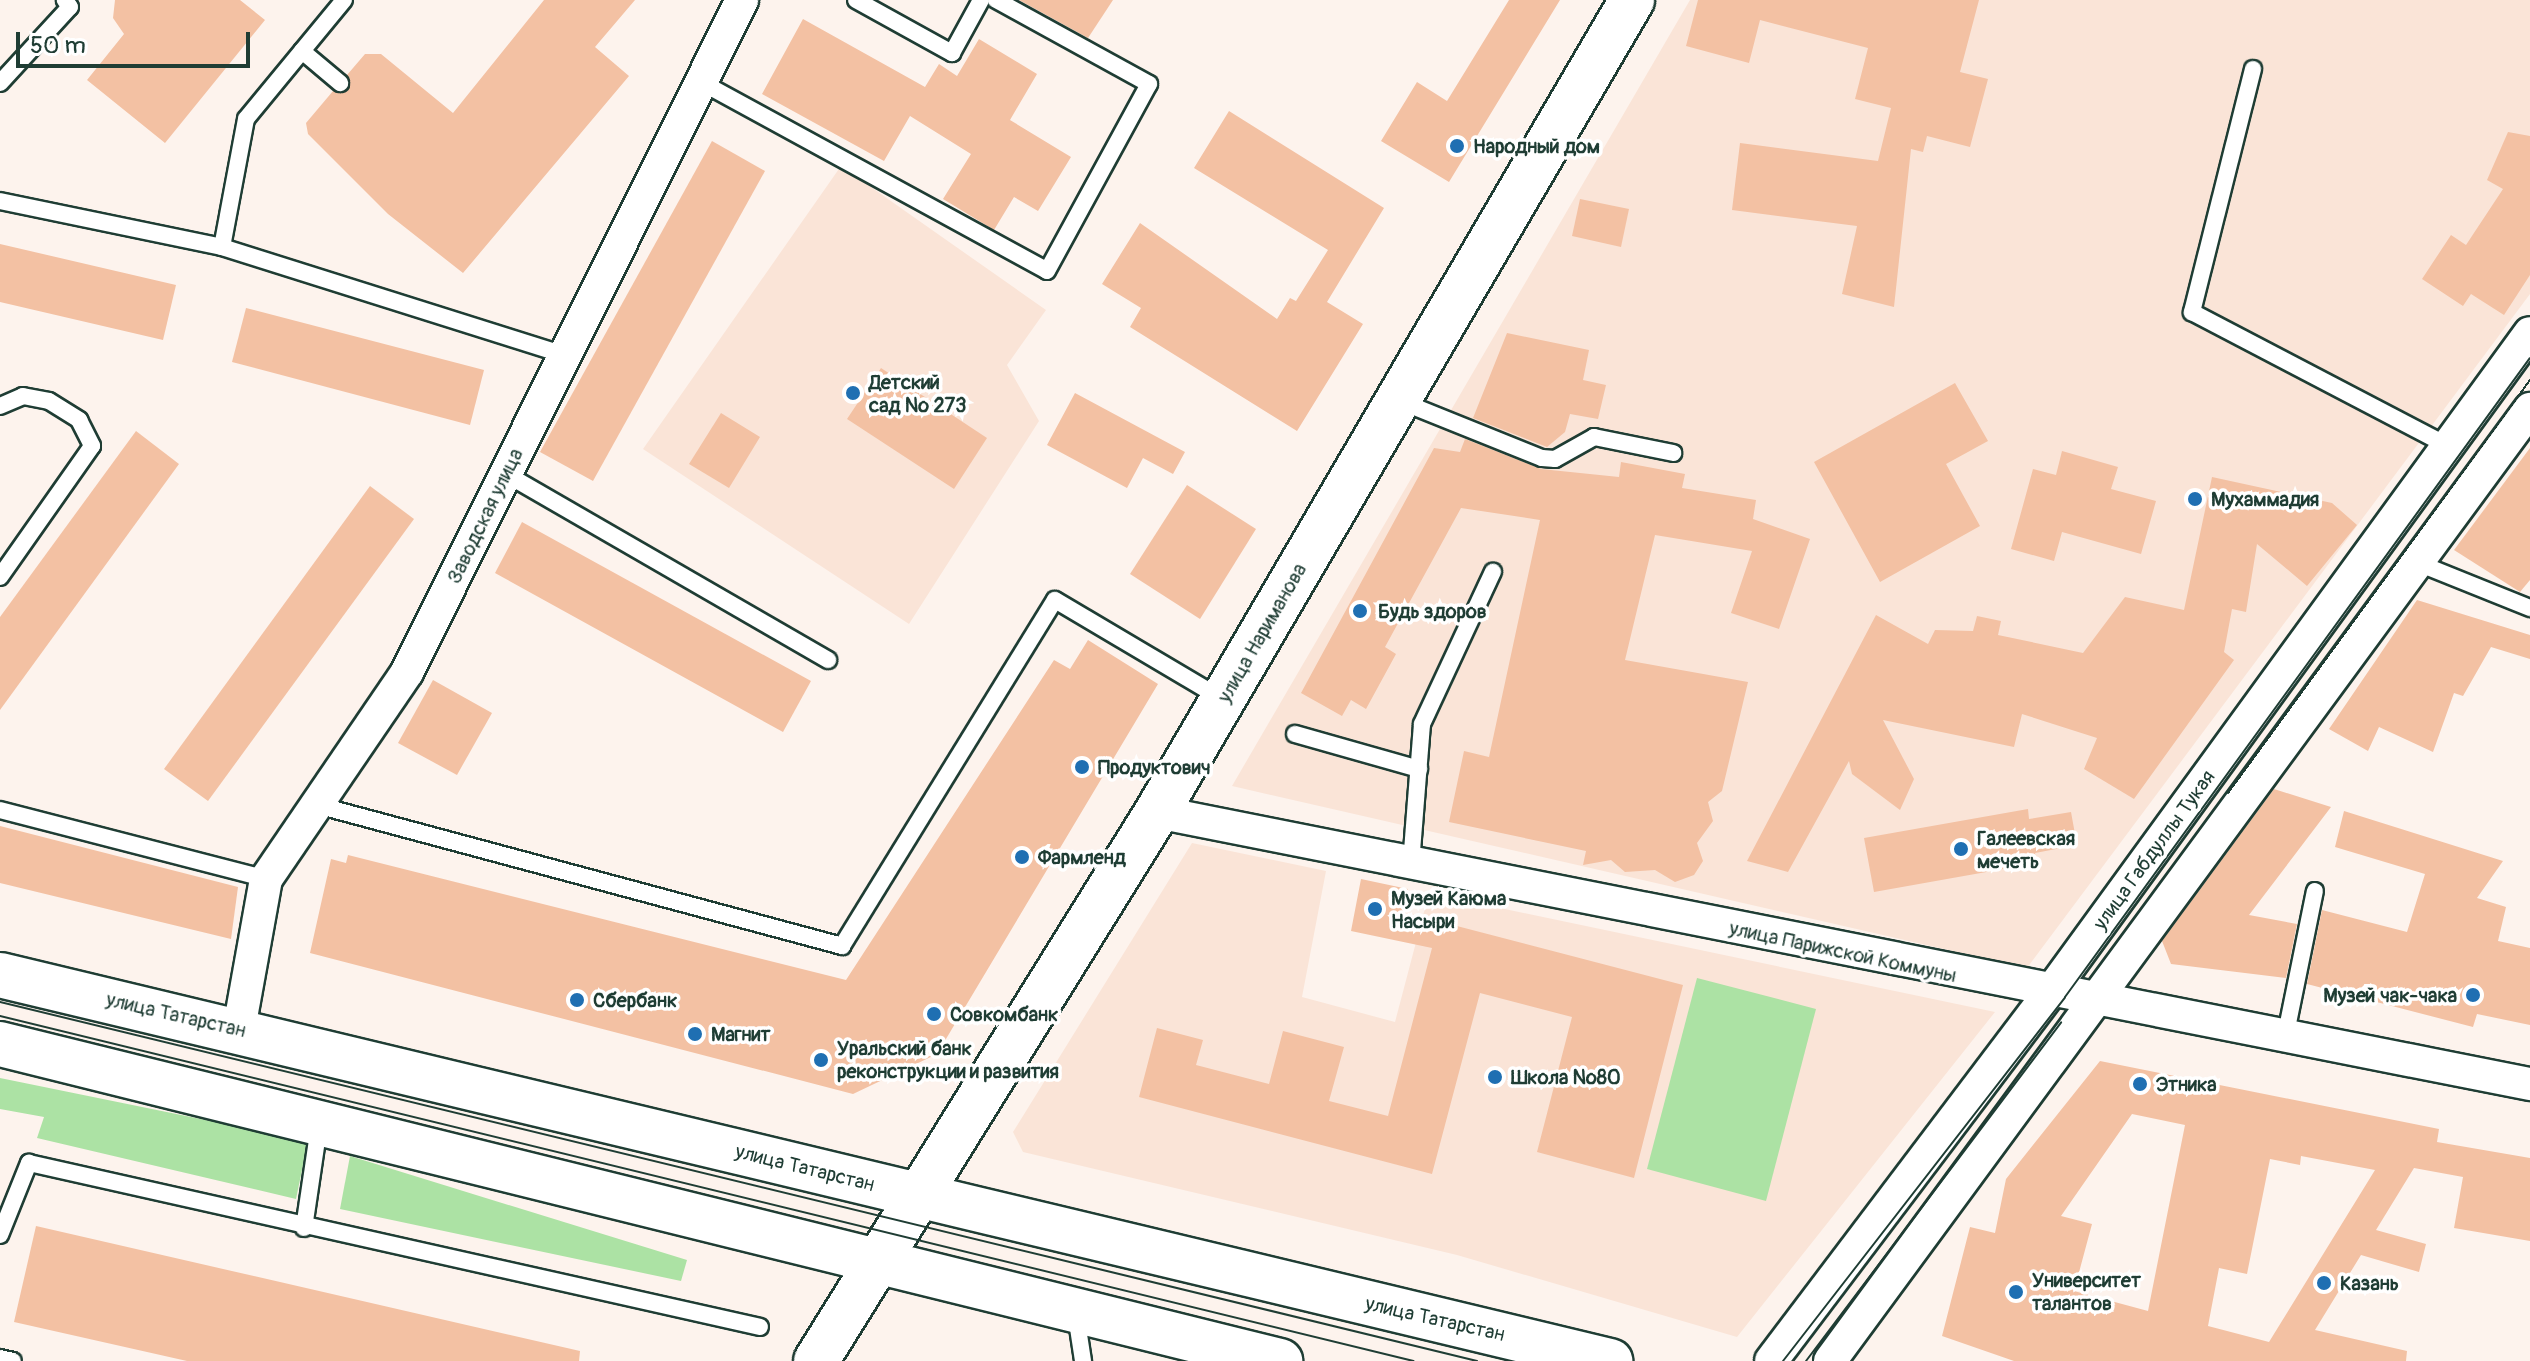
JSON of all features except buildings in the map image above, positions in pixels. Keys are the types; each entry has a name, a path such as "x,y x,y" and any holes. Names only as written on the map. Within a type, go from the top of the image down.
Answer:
{"main road":[{"name":"улица Нариманова","path":"816,1361 882,1260 918,1195 1157,812 1632,0"},
{"name":"улица Татарстан","path":"0,975 239,1029 1610,1361"},
{"path":"0,1044 1280,1361"}],"street":[{"name":"Заводская улица","path":"239,1029 266,879 407,672 742,0"},
{"name":"улица Габдуллы Тукая","path":"1771,1361 2049,994 2530,333"},
{"path":"1830,1361 2098,1003 2528,415"},
{"name":"улица Парижской Коммуны","path":"1157,812 2049,994 2530,1084"}],"lane":[{"path":"222,247 246,119 344,0"},
{"path":"856,0 952,53 981,0"},
{"path":"701,82 1047,271 1149,84 996,0"},
{"path":"0,83 70,2"},
{"path":"302,51 340,83"},
{"path":"2253,69 2192,312 2448,446"},
{"path":"0,201 222,247 565,355"},
{"path":"0,406 23,396 49,401 79,420 92,446 0,577"},
{"path":"1398,401 1542,458 1555,459 1594,437 1673,453"},
{"path":"506,474 828,660"},
{"path":"2418,563 2530,608"},
{"path":"1411,864 1422,724 1493,572"},
{"path":"317,805 842,946 1055,600 1223,700"},
{"path":"1295,734 1419,769"},
{"path":"0,810 266,879"},
{"path":"2285,1038 2315,891"},
{"path":"304,1228 320,1123"},
{"path":"0,1235 29,1163 304,1228 760,1327"},
{"path":"1075,1309 1083,1361"},
{"path":"0,1358 13,1361"}],"shaded area":[{"path":"1690,0 2530,0 2530,294 2027,968 1232,786"},
{"name":"Детский сад № 273","path":"841,166 1046,310 1007,365 1039,421 909,624 643,449"},
{"name":"Школа №80","path":"1192,843 1326,871 1302,997 1395,1022 1429,893 1995,1012 1737,1337 1457,1255 1023,1152 1013,1132"}],"green space":[{"path":"1697,978 1816,1009 1766,1201 1647,1169"},
{"path":"0,1078 308,1141 296,1199 37,1138 44,1117 0,1109"},
{"path":"350,1156 687,1260 681,1281 340,1209"}],"tram line":[{"path":"1783,1361 2065,997 2530,358"},
{"path":"2228,793 2530,380"},
{"path":"0,1002 1477,1361"},
{"path":"0,1016 1413,1361"},
{"path":"1806,1361 2061,1022"}],"place":[{"name":"Народный дом","path":"1457,146"},
{"name":"Детский сад № 273","path":"853,393"},
{"name":"Мухаммадия","path":"2195,499"},
{"name":"Будь здоров","path":"1360,611"},
{"name":"Продуктович","path":"1082,767"},
{"name":"Галеевская мечеть","path":"1961,849"},
{"name":"Фармленд","path":"1022,857"},
{"name":"Музей Каюма Насыри","path":"1375,909"},
{"name":"Музей чак-чака","path":"2473,995"},
{"name":"Сбербанк","path":"577,1000"},
{"name":"Совкомбанк","path":"934,1014"},
{"name":"Магнит","path":"695,1034"},
{"name":"Уральский банк реконструкции и развития","path":"821,1060"},
{"name":"Школа №80","path":"1495,1077"},
{"name":"Этника","path":"2140,1084"},
{"name":"Казань","path":"2324,1283"},
{"name":"Университет талантов","path":"2016,1292"}]}
